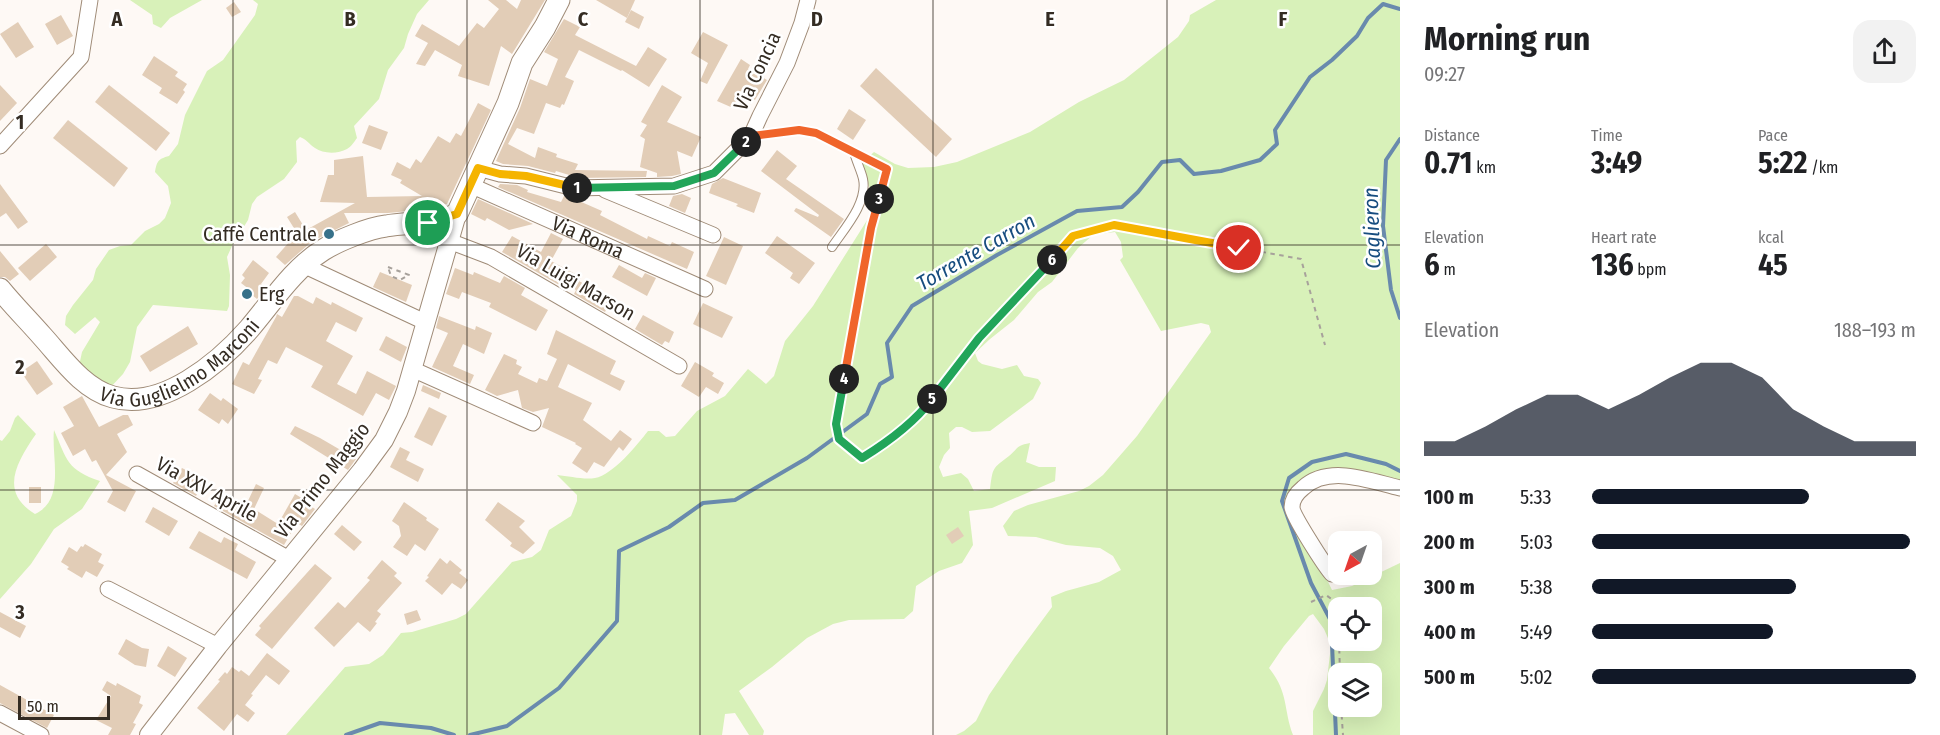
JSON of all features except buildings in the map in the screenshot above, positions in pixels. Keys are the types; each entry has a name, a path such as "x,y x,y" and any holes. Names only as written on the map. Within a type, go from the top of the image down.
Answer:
{"main road":[{"path":"457,214 508,103 522,63 559,0"},
{"name":"Via Guglielmo Marconi","path":"0,289 70,368 88,384 113,397 138,401 176,388 223,354 246,332 303,265 322,250 384,226 432,222 457,214"}],"street":[{"path":"0,146 81,57 90,0"},
{"name":"Via Concia","path":"474,177 500,174 526,176 574,188 674,186 714,173 752,136 787,63 808,0"},
{"name":"Via Roma","path":"474,177 705,289"},
{"name":"Via Concia","path":"600,187 713,235"},
{"name":"Via Primo Maggio","path":"149,735 218,646 346,491 384,440 398,412 412,369 457,214"},
{"path":"432,222 447,247"},
{"name":"Via Luigi Marson","path":"447,247 491,257 679,366"},
{"path":"303,265 425,322"},
{"path":"412,369 533,423"},
{"name":"Via XXV Aprile","path":"136,474 289,559"},
{"path":"1328,569 1295,517 1292,507 1296,494 1309,482 1340,475 1359,477 1400,488"},
{"path":"108,589 218,646"},
{"path":"0,713 41,735"}],"lane":[{"path":"752,136 799,130 816,133 854,152 864,180 863,194 856,211 832,247"}],"path":[{"path":"854,152 887,169 871,228 836,424 839,439 862,458 888,442 926,407 979,338 1073,236 1114,225 1301,259 1325,345"},
{"path":"388,267 409,274 400,280 391,276 388,267"},
{"path":"1311,602 1326,595 1329,597"},
{"path":"1341,717 1342,735"}],"green space":[{"path":"130,0 202,0 170,18 161,28 153,24 152,15"},
{"path":"253,0 429,0 417,14 404,48 388,70 379,99 354,126 357,138 351,146 331,153 318,150 300,137 296,141 297,162 284,179 257,197 252,204 248,220 227,257 230,275 227,311 153,305 137,327 130,362 123,374 109,389 79,366 82,352 100,322 95,317 75,334 65,325 66,316 93,280 96,269 109,250 131,245 145,231 165,218 171,203 168,186 155,172 157,163 160,159 169,156 178,144 185,115 207,71 223,60 255,15 258,4"},
{"path":"1216,0 1400,0 1400,491 1368,482 1319,484 1294,502 1332,590 1354,585 1382,585 1382,572 1400,563 1400,735 1313,735 1313,711 1324,689 1328,671 1328,717 1382,717 1382,663 1329,663 1330,651 1382,651 1382,597 1328,597 1328,638 1313,614 1309,616 1269,668 1283,693 1293,735 956,735 976,721 989,695 1052,607 1051,597 1099,582 1121,570 1113,556 1100,548 1066,545 1036,537 1008,536 1003,526 1014,511 1079,491 1103,475 1137,436 1211,332 1209,325 1201,323 1161,331 1120,260 1123,257 1121,242 1115,232 1093,235 1078,248 1052,282 1038,292 1014,320 975,353 982,364 1002,369 1017,365 1024,376 1038,379 1041,383 1033,399 990,431 972,432 956,427 949,433 950,448 939,467 943,477 961,473 968,479 974,491 990,489 996,466 1019,446 1030,443 1026,462 1039,467 1056,467 1055,481 992,508 969,511 973,545 962,563 939,571 916,586 913,611 904,619 849,620 833,624 807,638 739,691 764,731 763,735 749,735 735,713 725,714 722,735 286,735 345,667 369,664 383,655 401,633 412,632 466,614 512,562 532,557 541,550 549,530 571,516 577,501 577,495 557,475 586,479 602,476 624,459 648,431 659,431 666,437 675,436 697,411 725,396 748,369 766,384 774,376 785,341 813,306 871,214 876,203 861,167 874,152 895,164 908,168 934,167 957,162 1030,132 1079,102 1124,80 1178,37 1189,21 1190,15"},
{"path":"18,415 36,434 22,456 14,477 17,497 24,506 35,514 51,499 55,476 54,430 74,468 100,481 82,509 54,529 31,564 0,599 0,440 2,441 10,431"}],"waterway":[{"name":"Torrente Carron","path":"470,735 507,726 559,688 617,621 619,551 669,527 703,503 735,500 807,458 867,414 880,384 892,377 887,343 912,306 1077,211 1122,207 1138,192 1162,162 1180,160 1194,174 1221,171 1260,160 1277,144 1275,130 1310,77 1357,36 1368,18 1383,4 1400,9"},
{"name":"Caglieron","path":"1400,139 1386,160 1383,226 1391,290 1400,318"},
{"name":"Caglieron","path":"1336,735 1331,621 1311,583 1282,501 1289,478 1312,462 1346,454 1386,464 1400,471"},
{"name":"Torrente Carron","path":"346,735 380,723 431,728 454,735"}],"place":[{"name":"Caffè Centrale","path":"329,234"},
{"name":"Erg","path":"247,294"}],"route":[{"path":"428,223 451,218 459,212 478,168 500,174 526,176 574,188 674,186 714,173 752,136 799,130 816,133 887,169 871,228 836,424 839,439 862,458 888,442 926,407 979,338 1073,236 1114,225 1239,248"}]}
